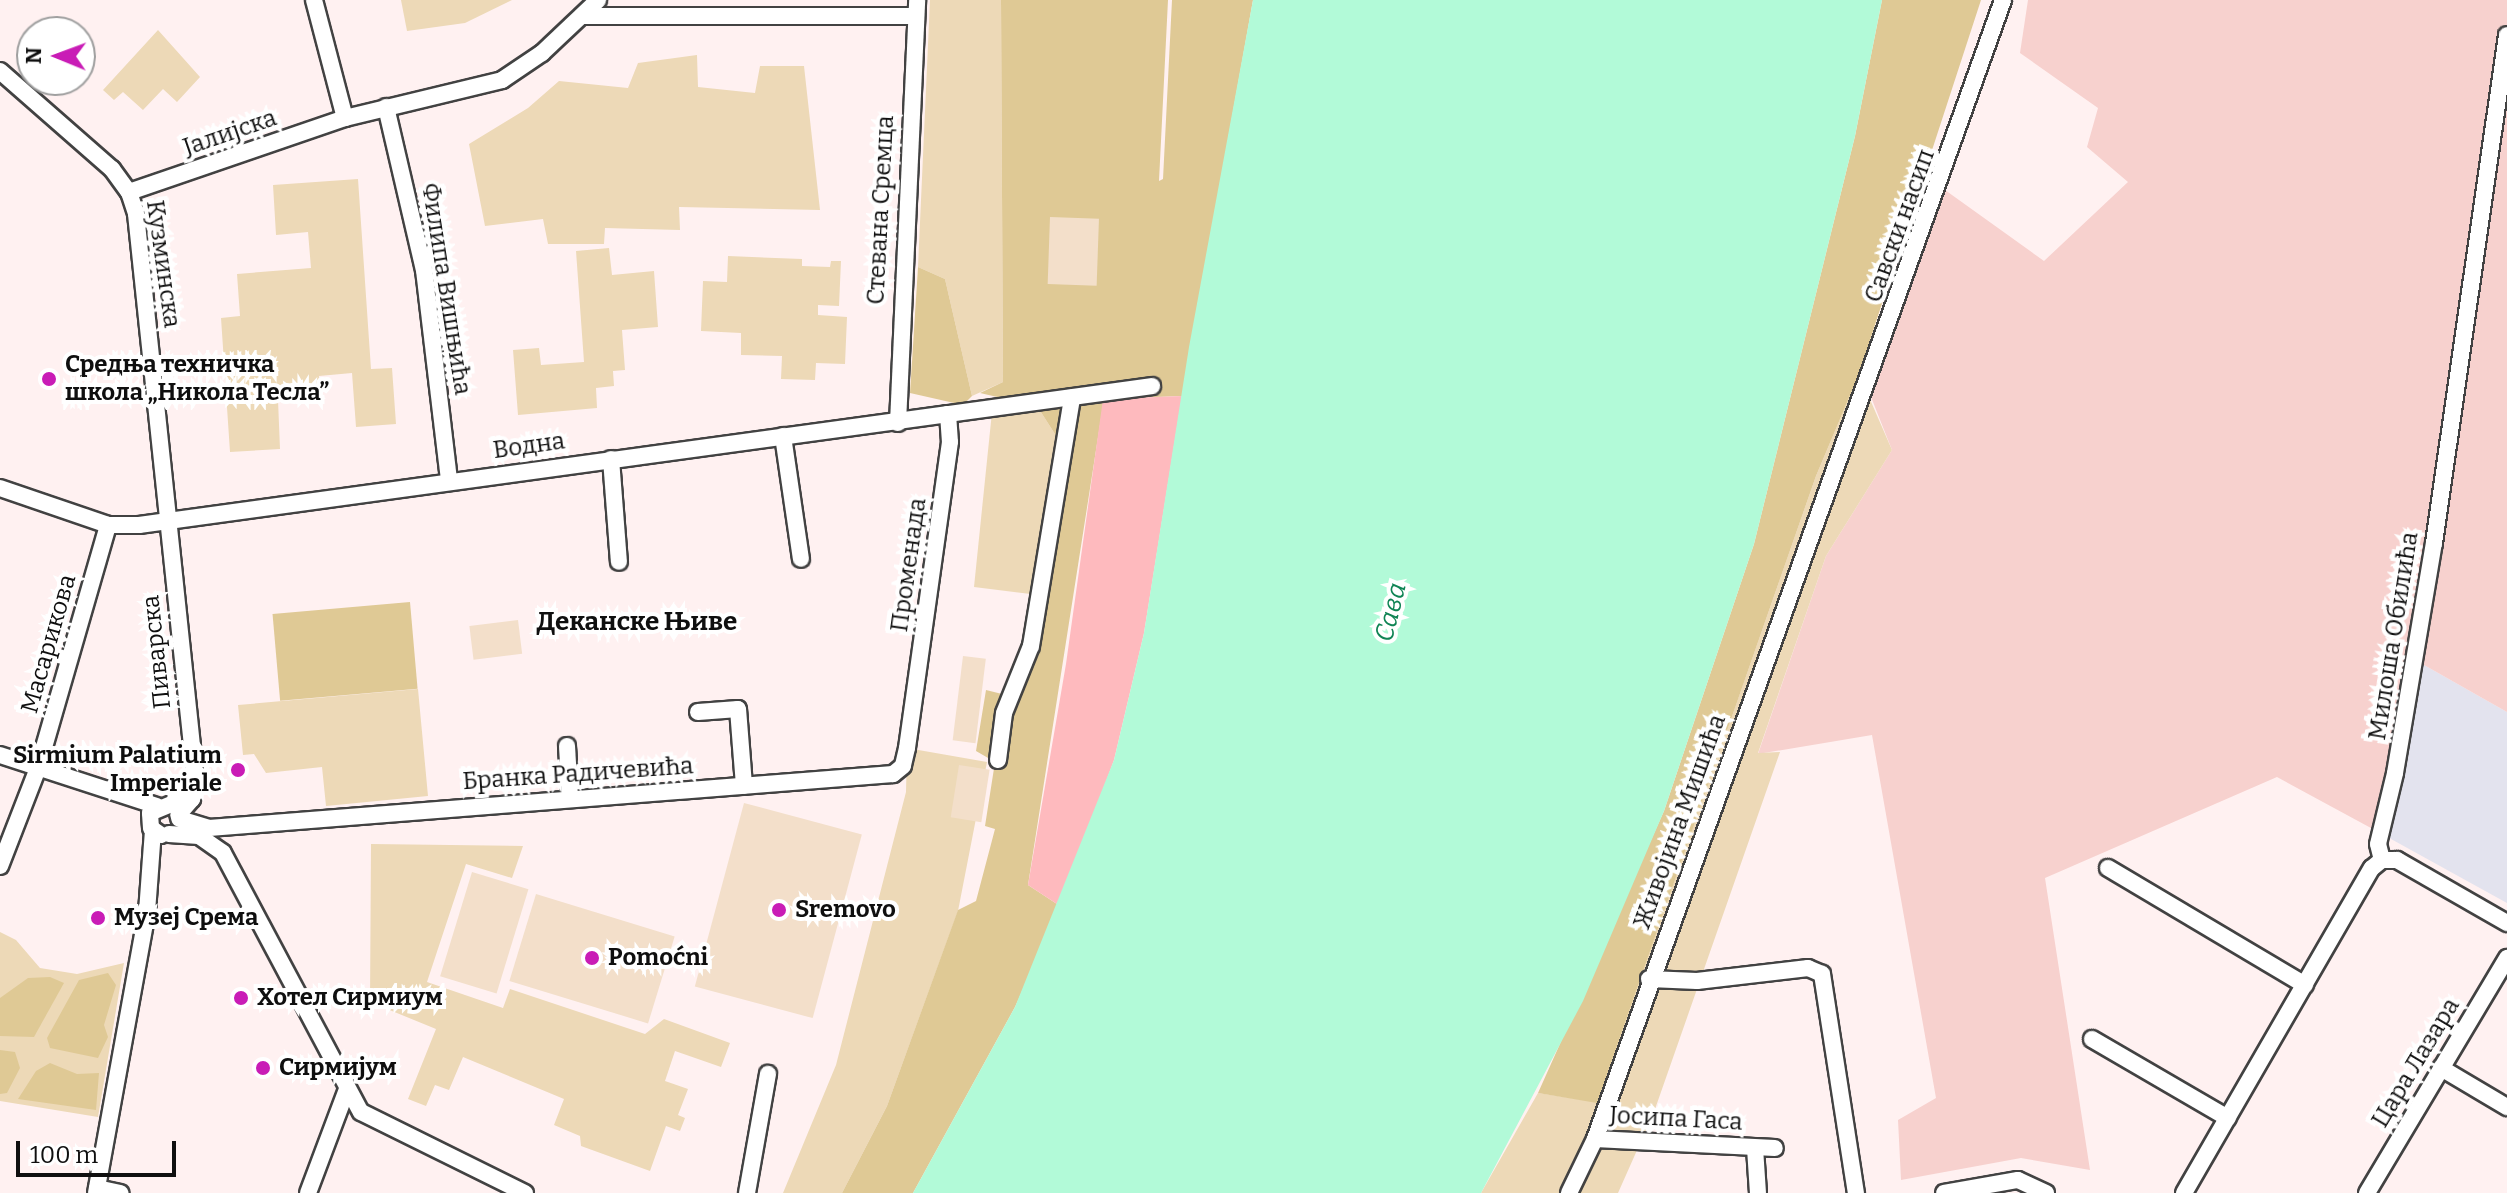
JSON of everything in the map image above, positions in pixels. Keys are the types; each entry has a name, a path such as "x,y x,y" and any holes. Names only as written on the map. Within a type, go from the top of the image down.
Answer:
{"street":[{"path":"314,0 345,118"},
{"name":"Јалијска","path":"129,192 345,118 502,80 584,16 598,0"},
{"name":"Савски насип","path":"1838,467 2003,0"},
{"path":"584,16 729,8 916,8"},
{"name":"Стевана Сремца","path":"898,423 916,8"},
{"name":"Милоша Обилића","path":"2382,860 2378,844 2395,773 2434,543 2507,35"},
{"name":"Кузминска","path":"0,71 112,169 129,192 136,214 167,519"},
{"name":"Филипа Вишњића","path":"386,107 424,270 449,481"},
{"path":"898,423 1152,386"},
{"path":"998,760 1004,713 1031,646 1072,397"},
{"name":"Променада","path":"899,771 907,748 950,442 948,414"},
{"name":"Водна","path":"108,525 898,423"},
{"path":"783,436 801,559"},
{"path":"611,459 619,562"},
{"name":"Живојина Мишића","path":"1569,1193 1595,1139 1819,504 1838,467"},
{"path":"0,488 108,525"},
{"name":"Пиварска","path":"167,519 196,808 236,874 354,1104 373,1119 525,1193"},
{"name":"Масарикова","path":"0,866 38,768 108,525"},
{"path":"698,712 738,709 744,786"},
{"path":"567,746 570,798"},
{"path":"0,755 170,811 211,835"},
{"name":"Бранка Радичевића","path":"211,835 260,824 570,798 881,777 899,771"},
{"name":"Пиварска","path":"170,811 192,799 193,779"},
{"path":"108,792 159,831 211,835"},
{"path":"120,1193 97,1190 159,831 170,811"},
{"path":"159,831 170,811"},
{"path":"2184,1193 2372,868 2382,860 2397,860 2507,923"},
{"path":"2108,868 2305,985"},
{"name":"Цара Лазара","path":"2367,1193 2507,958"},
{"path":"1649,979 1697,981 1808,968 1822,974 1856,1193"},
{"path":"2092,1039 2228,1118"},
{"path":"2441,1068 2507,1107"},
{"path":"747,1193 768,1074"},
{"path":"308,1193 347,1089"},
{"name":"Јосипа Гаса","path":"1595,1139 1775,1148"},
{"name":"Јосипа Гаса","path":"1755,1148 1758,1193"},
{"path":"1944,1193 2018,1180 2046,1193"}],"shaded area":[{"path":"401,0 512,0 465,23 407,31"},
{"path":"930,0 1001,0 1003,382 972,396 945,279 918,267"},
{"path":"1001,0 1168,0 1159,181 1163,179 1172,0 1253,0 1182,396 1104,399 1028,885 1060,906 1015,1007 913,1193 842,1193 887,1106 958,910 976,901 995,829 985,826 995,762 976,751 986,690 1002,694 1026,667 1069,456 1037,406 980,393 1003,382"},
{"path":"1882,0 1981,0 1859,374 1816,476 1597,1103 1538,1093 1664,811 1754,544 1855,136"},
{"path":"2028,0 2507,0 2507,712 2417,661 2382,834 2277,777 2045,878 2090,1170 2021,1158 1901,1180 1898,1120 1936,1098 1872,735 1758,754 1826,556 1892,450 1871,397 1945,190 2044,261 2128,182 2087,147 2098,108 2020,53"},
{"path":"158,30 200,77 177,102 163,89 143,110 123,92 114,100 103,90"},
{"path":"697,55 698,87 755,93 760,66 804,66 820,210 679,207 680,230 605,228 604,244 548,244 543,219 485,226 469,144 528,108 559,81 628,88 638,63"},
{"path":"358,179 371,369 392,368 396,424 356,427 352,373 319,376 320,397 278,400 280,449 230,452 221,318 240,316 237,274 311,268 308,232 276,235 273,185"},
{"path":"1050,217 1099,219 1097,286 1048,284"},
{"path":"609,248 612,275 654,271 658,327 622,330 625,370 613,371 614,386 596,388 597,408 518,415 513,350 539,348 541,365 584,362 576,251"},
{"path":"728,256 802,259 802,266 830,267 831,261 841,261 839,306 818,305 818,315 847,317 845,364 816,363 815,380 781,379 782,356 741,355 741,333 701,331 703,281 727,282"},
{"path":"918,267 945,279 972,396 963,405 910,393"},
{"path":"1859,374 1892,450 1826,556 1758,753 1780,752 1654,1112 1618,1193 1481,1193 1538,1093 1597,1102 1816,476"},
{"path":"1037,406 1069,456 1039,595 974,587 992,412"},
{"path":"410,602 418,689 280,701 273,614"},
{"path":"518,620 522,654 474,660 469,626"},
{"path":"963,656 986,659 975,743 953,740"},
{"path":"2417,661 2507,712 2507,903 2382,834"},
{"path":"418,689 428,796 326,806 322,767 266,773 254,754 243,755 238,705"},
{"path":"907,748 987,762 958,911 887,1106 842,1193 783,1193 836,1065 906,792"},
{"path":"959,765 990,770 981,822 951,817"},
{"name":"Sremovo","path":"744,803 862,835 813,1018 695,987"},
{"path":"371,844 523,846 512,878 466,864 427,982 503,1008 510,989 645,1034 664,1019 730,1043 721,1067 675,1051 665,1081 688,1089 678,1115 685,1118 680,1131 666,1126 650,1171 581,1146 580,1136 554,1125 564,1099 463,1057 449,1090 435,1085 426,1106 408,1099 436,1029 370,1002"},
{"path":"472,872 528,889 497,993 440,976"},
{"name":"Pomoćni","path":"536,894 675,936 648,1023 509,981"},
{"path":"0,932 16,940 40,968 77,974 124,963 98,1117 0,1101"},
{"path":"108,973 116,985 104,1025 108,1037 98,1058 50,1048 47,1038 79,980"},
{"path":"50,977 64,983 34,1037 0,1036 0,998 28,978"},
{"path":"0,1050 15,1052 20,1068 7,1093 0,1094"},
{"path":"50,1063 77,1074 99,1073 96,1110 18,1099 36,1071"}],"sand":[{"path":"1182,396 1144,633 1114,760 1060,906 1028,885 1066,664 1103,399"}],"water":[{"name":"Сава","path":"1253,0 1882,0 1855,136 1754,544 1664,811 1583,1001 1481,1193 913,1193 1015,1007 1114,760 1144,633 1189,347"}],"place":[{"name":"Средња техничка школа „Никола Тесла”","path":"49,379"},
{"name":"Sirmium Palatium Imperiale","path":"238,770"},
{"name":"Sremovo","path":"779,910"},
{"name":"Музеј Срема","path":"98,918"},
{"name":"Pomoćni","path":"592,958"},
{"name":"Хотел Сирмиум","path":"241,998"},
{"name":"Сирмијум","path":"263,1068"}],"district":[{"name":"Деканске Њиве","path":"637,622"}]}
